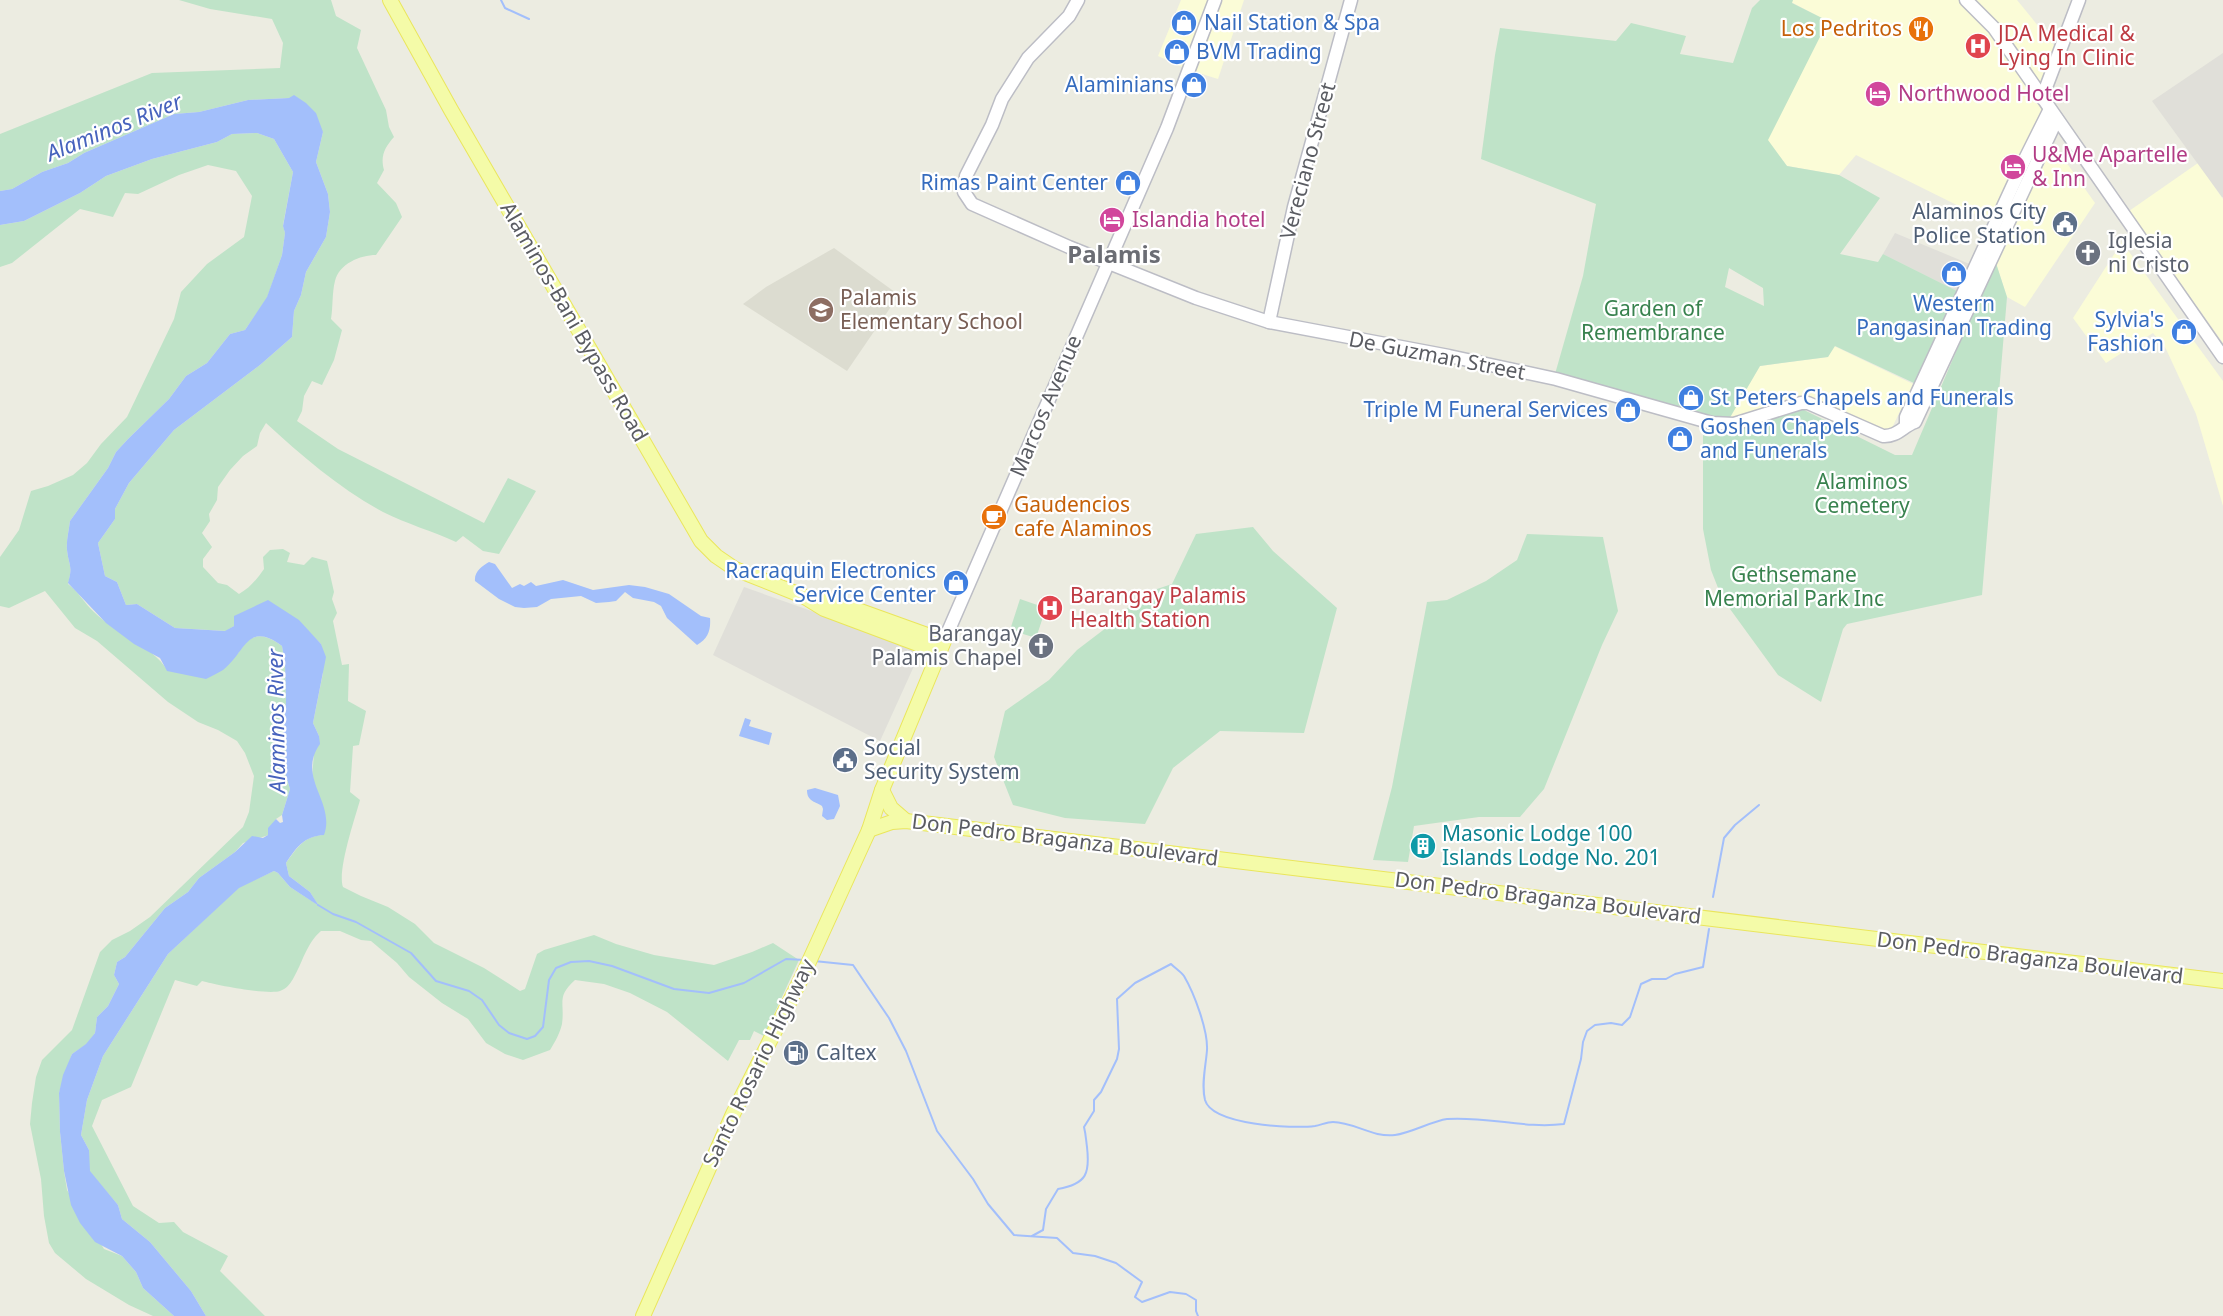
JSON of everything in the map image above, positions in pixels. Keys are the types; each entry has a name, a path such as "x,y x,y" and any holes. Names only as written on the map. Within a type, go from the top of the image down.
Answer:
{"main road":[{"name":"Alaminos-Bani Bypass Road","path":"390,0 451,110 701,540 716,556 735,568 803,596 825,609 941,647"},
{"name":"Marcos Avenue","path":"876,810 882,790 941,647"},
{"path":"869,830 899,821 882,790"},
{"name":"Don Pedro Braganza Boulevard","path":"876,810 899,821 2223,981"},
{"name":"Santo Rosario Highway","path":"643,1316 737,1105 802,977 876,810"}],"street":[{"name":"De Guzman Street","path":"1078,0 1069,16 1028,58 1002,99 992,125 966,176 964,192 972,204 1109,263 1196,297 1269,322 1449,356 1545,377 1712,423 1734,424 1801,403 1814,405 1883,436 1895,435 1906,421 1916,422 1943,347 2054,114"},
{"name":"Marcos Avenue","path":"941,647 1167,128 1215,0"},
{"name":"Vereciano Street","path":"1269,322 1294,207 1351,0"},
{"path":"1966,0 1994,28 2223,357"},
{"path":"2042,98 2079,0"}],"shaded area":[{"path":"1181,0 1244,0 1218,79 1189,70 1158,56"},
{"path":"1793,0 2017,0 2057,49 2037,101 2042,109 1991,222 1856,155 1839,175 1787,166 1767,140 1827,21 1791,2"},
{"path":"2223,53 2223,197 2222,197 2152,101"},
{"path":"2054,145 2095,203 2025,307 2007,297 1995,260"},
{"path":"2198,163 2223,199 2223,343 2129,211"},
{"path":"1895,233 1972,265 1959,292 1883,254"},
{"path":"2122,242 2223,381 2223,506 2196,414 2166,349 2153,333 2106,363 2073,318"},
{"name":"Palamis Elementary School","path":"834,248 899,295 847,371 743,304 766,287"},
{"path":"1834,346 1913,384 1891,430 1884,433 1805,398 1751,416 1729,418 1760,366 1828,357"},
{"path":"744,587 919,649 919,655 880,741 713,655"}],"green space":[{"path":"179,0 331,0 336,16 361,30 357,48 386,110 389,127 394,137 384,152 384,170 377,183 396,203 402,217 376,255 351,262 337,275 331,319 342,330 334,360 322,385 312,381 304,396 302,411 297,421 338,449 484,523 508,478 536,491 499,554 483,551 463,536 456,542 392,516 367,503 322,471 266,423 260,433 257,446 243,456 218,487 217,500 209,514 210,521 202,533 212,547 203,559 203,567 218,583 227,585 239,594 243,592 264,569 263,557 270,550 283,549 290,553 287,562 304,565 312,557 327,561 334,592 332,599 337,613 333,621 342,665 349,664 348,701 366,711 359,745 353,746 350,792 360,800 344,857 343,887 388,907 415,924 434,943 484,968 520,991 525,989 537,954 594,935 654,955 714,965 773,943 799,960 764,1036 754,1031 750,1040 739,1040 728,1061 667,1012 630,993 604,984 575,980 563,996 562,1024 550,1050 523,1060 505,1054 486,1043 468,1019 442,1003 409,977 397,963 371,941 361,940 340,931 321,931 316,936 308,947 292,981 280,991 253,991 202,981 197,986 175,980 131,1087 102,1100 92,1126 133,1206 159,1223 174,1222 183,1232 228,1256 220,1271 265,1316 206,1316 191,1291 150,1242 122,1219 118,1205 89,1171 89,1150 81,1135 87,1100 103,1056 168,954 239,887 274,871 290,887 318,905 310,892 289,876 286,863 306,840 323,835 318,793 312,778 314,753 319,736 313,723 323,673 321,644 310,633 234,626 226,631 175,628 137,604 126,605 117,582 105,576 98,543 115,519 115,509 129,483 174,430 260,365 292,337 294,311 301,295 306,272 326,237 330,212 328,194 316,162 323,132 289,98 248,100 199,112 174,114 84,153 68,163 42,172 12,189 0,191 0,134 152,73 280,68 283,43 272,19 210,9"},
{"name":"Garden of Remembrance","path":"1760,0 1793,0 1792,3 1828,21 1768,140 1787,166 1839,175 1880,198 1840,254 1878,262 1883,254 1959,292 1916,384 1835,346 1828,357 1760,366 1728,421 1722,421 1555,374 1583,276 1596,204 1481,159 1500,28 1616,41 1631,23 1686,36 1680,54 1733,63 1752,8","holes":["1729,268 1763,288 1764,306 1725,287"]},
{"path":"257,133 274,139 293,172 283,225 285,233 282,255 267,298 245,330 230,334 207,363 186,376 169,399 116,452 108,468 70,521 67,543 70,569 68,584 90,609 112,627 152,653 168,671 238,653 248,641 258,636 269,638 282,646 285,664 286,702 283,731 286,752 283,766 290,789 282,815 276,819 269,835 243,843 235,852 199,878 188,892 165,908 125,957 117,962 114,975 119,984 108,1006 97,1017 95,1033 87,1044 72,1054 59,1093 60,1132 67,1190 104,1249 122,1256 136,1272 143,1288 174,1316 153,1316 129,1305 86,1279 55,1253 49,1243 41,1179 30,1124 36,1077 42,1060 72,1030 100,952 112,940 150,917 243,827 249,812 254,776 245,753 237,741 198,722 168,702 97,641 75,628 45,591 9,608 0,606 0,557 19,530 31,491 73,475 87,463 101,444 127,417 174,319 181,292 207,264 244,237 252,196 236,171 208,165 179,175 138,194 125,193 113,217 80,209 12,263 0,267 0,225 24,221 80,193 106,176 152,159 217,142 232,134"},
{"path":"1995,260 2007,297 1982,595 1847,624 1843,629 1821,702 1778,675 1722,598 1711,570 1703,529 1703,425 1800,408 1895,455 1912,455"},
{"path":"1253,527 1273,551 1337,608 1304,733 1220,731 1173,768 1145,824 1065,818 1013,805 994,757 1005,711 1049,680 1077,650 1119,618 1139,595 1172,584 1196,534"},
{"path":"1527,534 1603,537 1618,611 1544,789 1520,817 1479,817 1414,826 1408,862 1373,860 1392,787 1427,602 1447,600 1486,581 1517,560"},
{"path":"1020,599 1046,608 1036,638 1010,630"}],"water":[{"path":"294,95 316,113 323,132 316,162 328,194 330,212 326,237 306,272 301,295 294,311 292,337 260,365 174,430 129,483 115,509 115,519 98,543 105,576 117,582 126,605 137,604 175,628 225,631 234,626 234,616 268,600 299,620 321,644 326,657 313,723 320,744 314,756 312,768 325,812 324,835 306,840 286,863 289,876 310,892 319,906 290,887 274,871 239,888 168,954 103,1056 87,1100 81,1135 89,1150 90,1171 118,1205 122,1219 150,1242 191,1291 206,1316 174,1316 143,1288 136,1272 122,1256 95,1242 80,1223 71,1205 64,1171 59,1093 63,1075 72,1054 86,1044 95,1033 97,1017 108,1006 119,984 114,975 117,962 125,957 165,908 188,892 199,878 235,852 252,836 263,838 268,835 268,828 276,819 280,823 283,822 282,815 290,789 283,766 286,752 283,731 286,702 285,664 282,646 261,636 254,637 223,670 206,679 167,671 160,658 134,644 106,623 68,583 70,569 67,539 70,521 108,468 116,452 169,399 186,376 207,363 230,334 245,330 267,297 282,255 285,233 283,226 293,172 274,139 257,133 232,134 217,142 152,159 106,176 80,193 24,221 0,225 0,191 12,189 42,172 68,163 84,153 174,114 199,112 248,100 289,98"},
{"path":"489,562 495,564 512,588 531,582 536,586 563,580 593,590 629,585 669,594 701,616 710,618 709,630 704,640 697,645 667,618 661,606 654,602 633,598 625,592 616,601 609,602 596,603 581,596 551,599 537,607 515,607 499,599 475,581 477,572"},
{"path":"745,718 751,720 749,726 772,733 769,745 739,736"},
{"path":"815,788 838,795 840,806 834,819 827,820 822,816 822,806 808,796 807,790"}],"waterway":[{"path":"501,0 505,8 529,19"},
{"path":"1713,897 1724,838 1735,825 1759,805"},
{"path":"318,905 333,914 356,922 411,953 436,981 469,991 482,1000 499,1025 509,1033 527,1039 535,1036 543,1027 549,980 556,968 571,962 589,961 612,966 674,989 709,993 744,983 786,959 805,960"},
{"path":"1032,1236 1043,1230 1046,1209 1058,1189 1075,1184 1085,1176 1088,1156 1084,1127 1094,1111 1094,1100 1101,1092 1117,1059 1119,1049 1117,999 1135,983 1171,964 1184,976 1200,1012 1207,1042 1205,1100 1211,1108 1222,1115 1254,1124 1272,1126 1304,1127 1331,1122 1341,1123 1387,1135 1401,1134 1447,1119 1549,1125 1564,1124 1587,1031 1595,1025 1611,1023 1622,1025 1630,1017 1641,984 1652,979 1666,979 1675,974 1703,967 1709,929"},
{"path":"814,961 853,965 889,1018 906,1051 937,1131 973,1179 988,1204 1014,1235 1057,1238 1073,1253 1095,1256 1116,1263 1142,1282 1135,1297 1142,1302 1170,1292 1186,1294 1196,1300 1198,1316"}],"place":[{"name":"Nail Station & Spa","path":"1184,23"},
{"name":"Los Pedritos","path":"1921,29"},
{"name":"JDA Medical & Lying In Clinic","path":"1978,46"},
{"name":"BVM Trading","path":"1177,52"},
{"name":"Alaminians","path":"1194,85"},
{"name":"Northwood Hotel","path":"1878,94"},
{"name":"U&Me Apartelle & Inn","path":"2013,167"},
{"name":"Rimas Paint Center","path":"1128,183"},
{"name":"Islandia hotel","path":"1112,220"},
{"name":"Alaminos City Police Station","path":"2065,224"},
{"name":"Iglesia ni Cristo","path":"2088,253"},
{"name":"Western Pangasinan Trading","path":"1954,274"},
{"name":"Palamis Elementary School","path":"821,310"},
{"name":"Sylvia's Fashion","path":"2184,332"},
{"name":"St Peters Chapels and Funerals","path":"1691,398"},
{"name":"Triple M Funeral Services","path":"1628,410"},
{"name":"Goshen Chapels and Funerals","path":"1680,439"},
{"name":"Gaudencios cafe Alaminos","path":"994,517"},
{"name":"Racraquin Electronics Service Center","path":"956,583"},
{"name":"Barangay Palamis Health Station","path":"1050,608"},
{"name":"Barangay Palamis Chapel","path":"1041,646"},
{"name":"Social Security System","path":"845,760"},
{"name":"Masonic Lodge 100 Islands Lodge No. 201","path":"1423,846"},
{"name":"Caltex","path":"796,1053"}],"district":[{"name":"Palamis","path":"1114,255"}],"water label":[{"name":"Alaminos River","path":"114,127"},
{"name":"Alaminos River","path":"276,721"}],"park label":[{"name":"Alaminos Cemetery","path":"1862,494"},
{"name":"Gethsemane Memorial Park Inc","path":"1794,587"}]}
